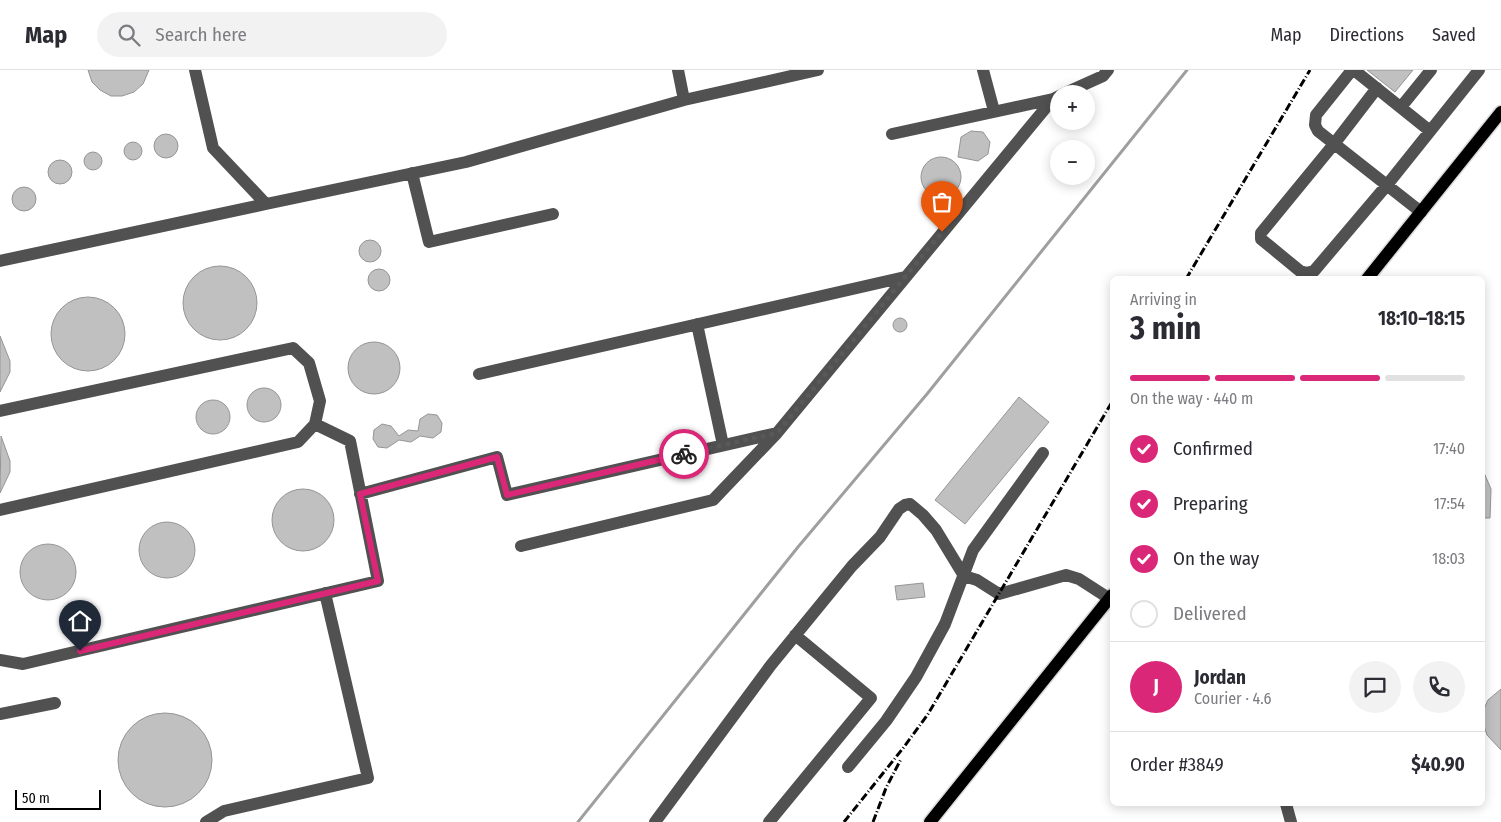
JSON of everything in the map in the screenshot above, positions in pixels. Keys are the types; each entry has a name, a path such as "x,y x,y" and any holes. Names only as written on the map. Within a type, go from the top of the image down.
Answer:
{"main road":[{"path":"1369,276 1501,112"},
{"path":"930,822 1110,598"}],"street":[{"path":"195,70 213,148 266,204"},
{"path":"678,70 684,100"},
{"path":"0,261 466,162 684,100 801,72 818,70"},
{"path":"983,70 994,111"},
{"path":"1083,85 1103,76 1108,70"},
{"path":"1421,212 1318,131 1315,125 1316,115 1353,70 1430,132"},
{"path":"1401,108 1431,70"},
{"path":"1377,88 1261,234 1261,240 1300,271 1306,273 1314,271 1387,186 1479,70"},
{"path":"892,134 1050,98"},
{"path":"521,546 713,500 777,433 905,277 1050,105"},
{"path":"412,173 429,242 553,214"},
{"path":"479,374 905,277"},
{"path":"697,324 723,445"},
{"path":"0,411 293,348 309,363 320,401 315,424 298,442 0,510"},
{"path":"0,660 23,664 378,581 350,441 315,424"},
{"path":"360,494 497,457 507,495 777,433"},
{"path":"848,767 886,721 916,676 945,624 973,550 1043,453"},
{"path":"655,822 771,666 852,566 880,537 899,509 905,505 910,504 936,530 964,576 977,580 999,594 1066,575 1079,579 1110,596"},
{"path":"206,822 224,811 368,778 325,593"},
{"path":"769,822 871,698 796,635"},
{"path":"0,714 55,704"},
{"path":"1287,806 1291,822"}],"building":[{"path":"88,70 149,70 143,84 134,92 122,96 111,96 100,90 92,82"},
{"path":"1367,70 1413,70 1395,92"},
{"path":"971,131 983,132 990,142 988,154 978,161 958,157 961,137"},
{"path":"166,134 171,135 177,141 177,151 171,157 166,158 161,157 155,151 154,146 155,141 161,135"},
{"path":"129,142 137,142 142,147 140,158 129,160 124,155 124,147"},
{"path":"89,152 97,152 102,157 100,168 89,170 84,165 84,157"},
{"path":"945,157 952,160 958,166 961,177 960,185 952,194 945,197 937,197 930,194 922,185 921,173 924,166 933,158"},
{"path":"60,160 65,161 71,167 71,177 65,183 60,184 55,183 49,177 48,172 49,167 55,161"},
{"path":"24,187 29,188 35,194 35,204 29,210 24,211 19,210 13,204 12,199 13,194 19,188"},
{"path":"370,240 378,243 381,251 378,259 370,262 362,259 359,251 362,243"},
{"path":"220,266 234,269 246,277 254,289 257,303 254,317 246,329 234,337 220,340 206,337 194,329 186,317 183,303 186,289 194,277 206,269"},
{"path":"379,269 387,272 390,280 387,288 379,291 371,288 368,280 371,272"},
{"path":"88,297 102,300 114,308 122,320 125,334 122,348 114,360 102,368 88,371 74,368 62,360 54,348 51,334 54,320 62,308 74,300"},
{"path":"897,318 903,318 907,325 903,332 897,332 893,328 893,322"},
{"path":"0,336 10,361 10,372 0,392"},
{"path":"374,342 388,346 396,354 400,368 396,382 388,390 374,394 360,390 352,382 348,368 352,354 360,346"},
{"path":"264,388 276,393 281,405 276,417 264,422 252,417 247,405 252,393"},
{"path":"1019,397 1049,422 965,524 935,500"},
{"path":"213,400 225,405 230,417 225,429 213,434 201,429 196,417 201,405"},
{"path":"428,414 437,415 442,423 441,432 433,438 420,436 411,442 399,440 387,448 378,447 373,439 374,430 382,424 391,426 399,436 408,430 418,431 420,419"},
{"path":"1,436 10,461 10,472 0,493"},
{"path":"1485,475 1491,489 1490,518 1485,518"},
{"path":"303,489 315,491 325,498 332,508 334,520 332,532 325,542 315,549 303,551 291,549 281,542 274,532 272,520 274,508 281,498 291,491"},
{"path":"162,522 172,522 187,530 193,539 195,550 193,561 187,570 172,578 162,578 151,573 144,566 139,555 139,545 144,534 151,527"},
{"path":"43,544 53,544 68,552 74,561 76,572 74,583 68,592 53,600 43,600 32,595 25,588 20,577 20,567 25,556 32,549"},
{"path":"923,583 925,597 897,600 895,586"},
{"path":"1501,689 1501,750 1487,735 1485,729 1485,707 1488,700"},
{"path":"165,713 183,717 198,727 208,742 212,760 208,778 198,793 183,803 165,807 147,803 132,793 122,778 118,760 122,742 132,727 147,717"}],"waterway":[{"path":"578,822 798,547 927,394 1187,70"}],"railway":[{"path":"1188,276 1310,70"},
{"path":"844,822 928,714 1110,405"},
{"path":"873,822 886,788 901,759"}],"way so far":[{"path":"684,454 777,433 942,232"}],"route":[{"path":"80,651 378,581 360,494 497,457 507,495 684,454"}]}
